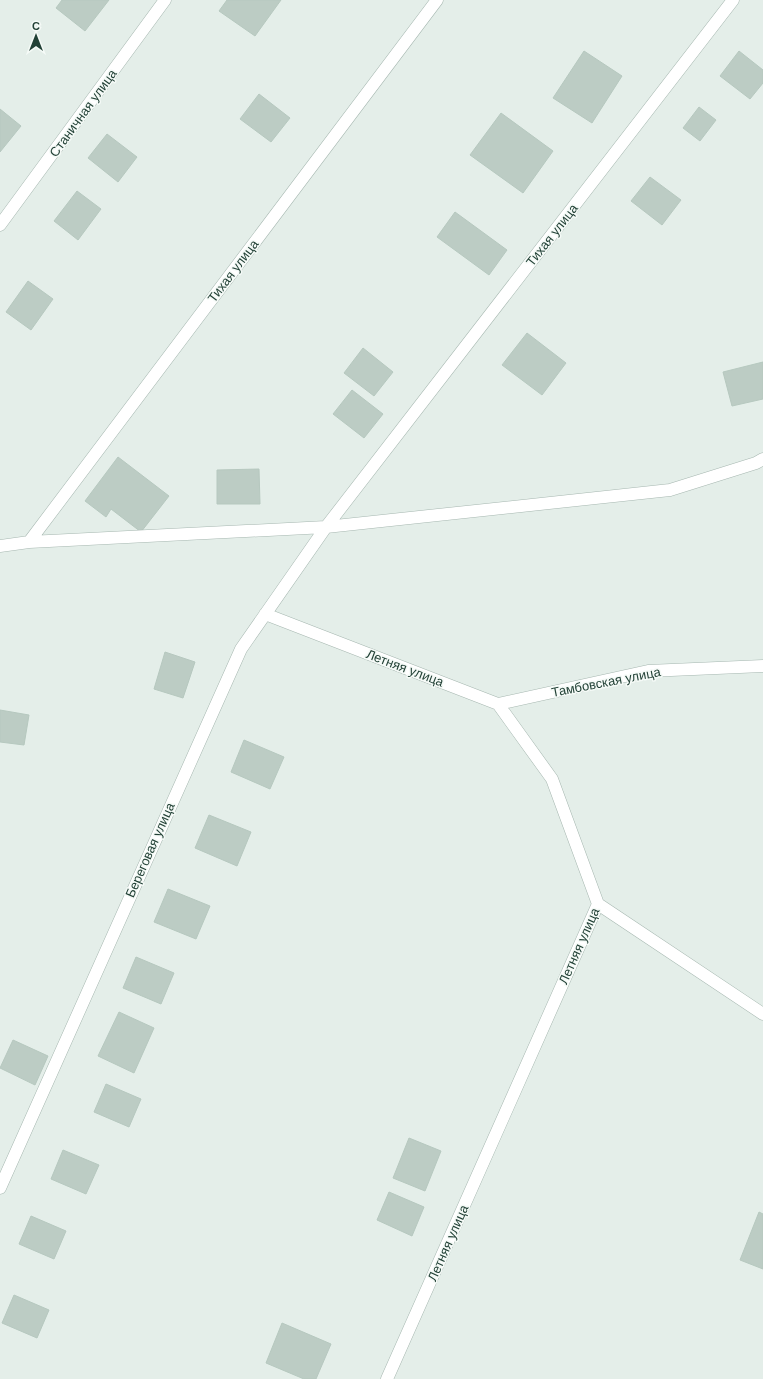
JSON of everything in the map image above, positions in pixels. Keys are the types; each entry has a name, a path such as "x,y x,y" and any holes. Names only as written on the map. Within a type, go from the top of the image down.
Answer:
{"street":[{"name":"Станичная улица","path":"0,225 165,0"},
{"name":"Тихая улица","path":"29,542 438,0"},
{"name":"Тихая улица","path":"326,527 733,0"},
{"path":"0,546 29,542 326,527 670,490 756,463 763,459"},
{"name":"Береговая улица","path":"0,1188 241,649 326,527"},
{"name":"Летняя улица","path":"266,614 498,704 552,779 598,904 387,1379"},
{"name":"Тамбовская улица","path":"498,704 648,671 763,666"},
{"path":"598,904 763,1014"}],"building":[{"path":"62,0 109,0 85,31 56,8"},
{"path":"227,0 281,0 255,36 219,11"},
{"path":"584,51 622,76 592,123 553,98"},
{"path":"739,51 763,70 763,83 750,99 720,76"},
{"path":"259,94 290,118 271,142 240,119"},
{"path":"699,107 716,120 700,141 683,128"},
{"path":"0,109 21,126 0,152"},
{"path":"501,113 553,151 523,193 470,155"},
{"path":"107,134 137,157 118,182 88,158"},
{"path":"650,177 681,200 662,225 631,201"},
{"path":"77,191 101,209 78,240 54,221"},
{"path":"455,212 507,250 489,275 437,237"},
{"path":"28,281 53,299 31,330 6,312"},
{"path":"527,333 566,363 542,395 502,365"},
{"path":"363,348 393,372 374,396 344,373"},
{"path":"763,362 763,399 732,406 723,372"},
{"path":"352,390 383,414 364,438 333,414"},
{"path":"118,457 169,496 141,532 111,509 106,517 85,501"},
{"path":"259,469 260,504 217,504 217,470"},
{"path":"165,652 195,662 183,698 154,689"},
{"path":"0,710 29,715 24,745 0,742"},
{"path":"244,740 284,757 270,789 231,772"},
{"path":"209,815 251,832 237,866 195,848"},
{"path":"168,889 210,906 196,939 154,922"},
{"path":"136,957 174,973 161,1004 123,988"},
{"path":"119,1012 154,1028 134,1073 98,1056"},
{"path":"13,1040 48,1056 35,1085 0,1068"},
{"path":"106,1084 141,1099 129,1127 94,1112"},
{"path":"409,1138 441,1151 425,1191 393,1178"},
{"path":"63,1150 99,1165 86,1194 51,1179"},
{"path":"389,1192 424,1207 412,1236 377,1220"},
{"path":"759,1212 763,1214 763,1269 740,1260"},
{"path":"31,1216 66,1231 54,1259 19,1244"},
{"path":"14,1295 49,1310 37,1338 2,1323"},
{"path":"282,1323 331,1344 316,1379 304,1379 266,1363"}]}
